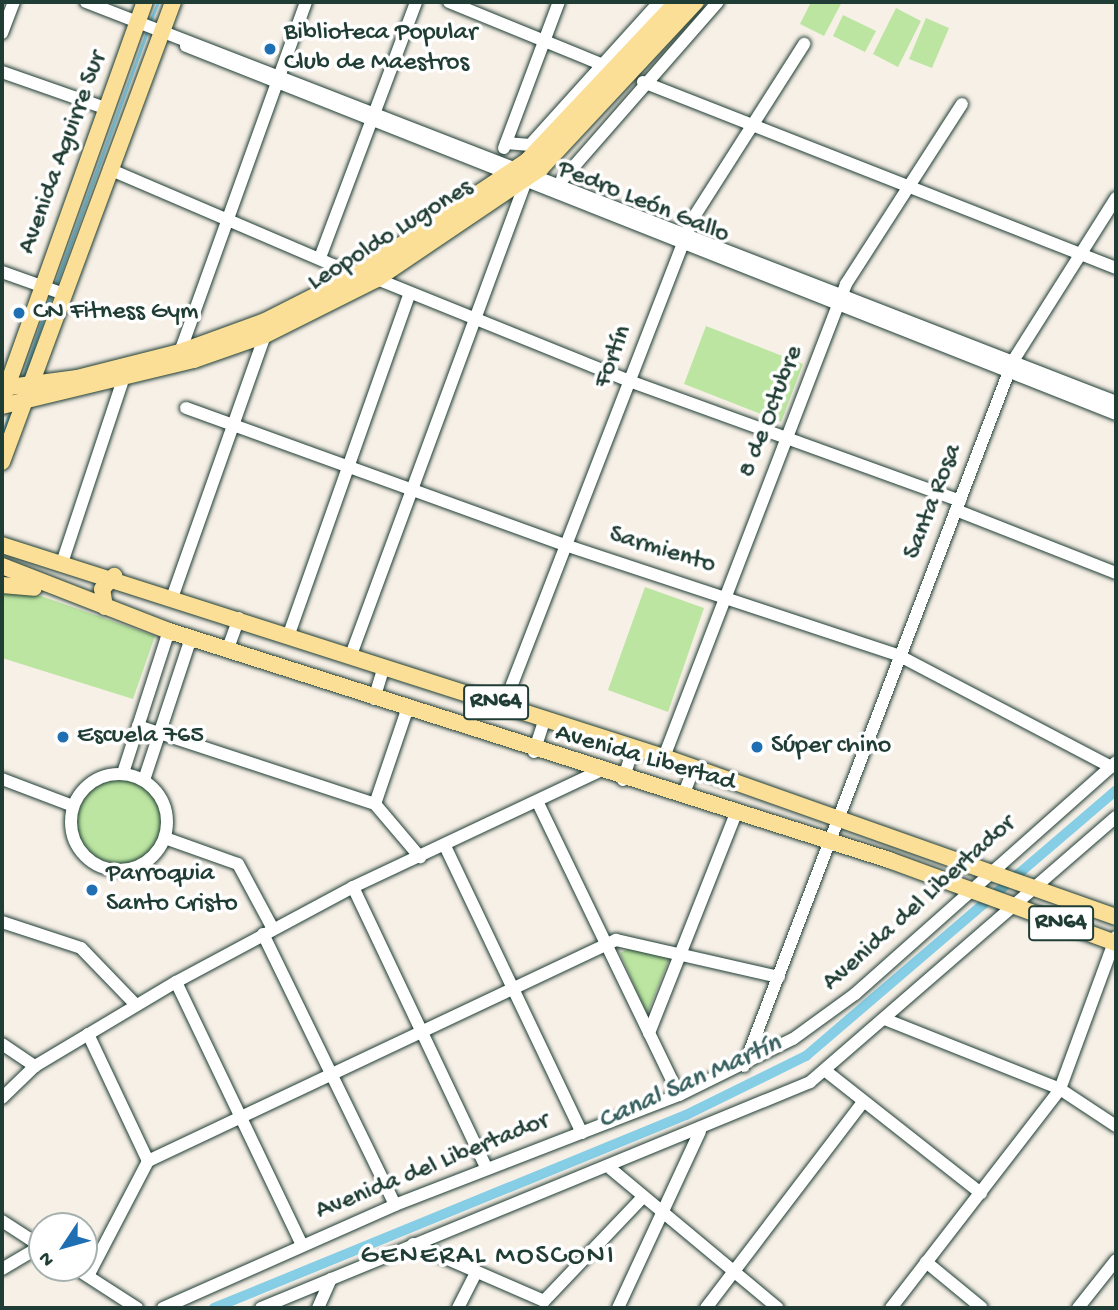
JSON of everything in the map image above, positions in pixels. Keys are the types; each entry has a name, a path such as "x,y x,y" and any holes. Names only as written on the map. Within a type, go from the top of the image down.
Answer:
{"main road":[{"name":"Avenida Aguirre Sur","path":"3,396 52,289 105,108 140,23 145,2"},
{"path":"2,462 27,393 52,289 109,169 159,31 173,2"},
{"name":"Leopoldo Lugones","path":"27,393 180,352 265,321 356,275 514,171 677,2"},
{"name":"Leopoldo Lugones","path":"3,396 123,380 265,335 377,279 514,171 696,2"},
{"path":"2,537 25,551"},
{"name":"Avenida Libertad","path":"2,545 114,576 694,767 1116,917"},
{"name":"Avenida Libertad","path":"2,566 60,593 169,631 534,752 737,811 832,842 1116,941"},
{"path":"105,607 102,589 114,576"},
{"path":"2,585 60,593"}],"street":[{"path":"2,33 14,2"},
{"name":"Pedro León Gallo","path":"86,2 1010,367 1116,414"},
{"path":"180,352 306,2"},
{"path":"321,255 416,2"},
{"path":"449,2 603,65"},
{"path":"351,655 416,490 477,321 514,171 506,143 559,2"},
{"path":"506,143 530,145 659,2"},
{"path":"556,187 643,82 718,2"},
{"name":"Fortín","path":"504,705 685,238 804,44"},
{"path":"2,72 105,108"},
{"path":"643,82 909,189 1116,268"},
{"name":"8 de Octubre","path":"664,757 839,301 962,104"},
{"path":"109,169 321,255 356,275"},
{"name":"Santa Rosa","path":"744,1066 832,842 898,655 1010,367 1079,253 1116,198"},
{"path":"2,272 52,289"},
{"path":"377,279 409,295 629,381 788,436 1116,573"},
{"path":"289,634 409,295"},
{"path":"173,595 265,335"},
{"name":"Pedro León Gallo","path":"1010,367 1116,402"},
{"path":"63,560 123,380"},
{"name":"Sarmiento","path":"186,408 234,428 349,466 565,545 726,594 898,655 1114,764"},
{"path":"227,650 239,618"},
{"path":"123,773 169,631"},
{"path":"144,780 191,638"},
{"path":"374,699 384,666"},
{"path":"375,804 407,710"},
{"path":"534,752 545,718"},
{"path":"138,726 375,804 421,857"},
{"path":"623,779 634,747"},
{"name":"Avenida del Libertador","path":"163,1308 395,1205 679,1095 744,1066 845,1002 992,875 1114,764"},
{"path":"683,796 694,767"},
{"path":"2,1098 35,1066 176,982 354,887 597,772"},
{"path":"123,773 144,780 165,806 165,838 144,864 111,870 82,853 74,839 73,806 93,781 123,773"},
{"path":"2,779 73,806"},
{"path":"537,801 679,1095"},
{"path":"649,1033 737,811"},
{"path":"261,1308 414,1244 611,1169 827,1072 887,1020 1028,887 1116,817"},
{"path":"165,838 238,864 331,1072 395,1205"},
{"path":"445,846 582,1133"},
{"path":"354,887 487,1169"},
{"path":"2,922 81,948 136,1005"},
{"path":"98,1257 148,1161 422,1027 606,944 627,939 779,977"},
{"path":"891,1308 1060,1089 1116,941"},
{"path":"176,982 302,1245"},
{"path":"887,1020 1060,1089 1116,1126"},
{"path":"88,1034 148,1161"},
{"path":"2,1044 35,1066"},
{"path":"827,1072 862,1103 981,1193"},
{"path":"706,1308 862,1103"},
{"path":"618,1308 700,1131"},
{"path":"611,1169 733,1275 778,1308"},
{"path":"414,1244 475,1274 544,1301 643,1197"},
{"path":"2,1221 28,1238"},
{"path":"2,1269 28,1254"},
{"path":"1078,1308 1116,1260"},
{"path":"926,1262 982,1308"},
{"path":"458,1308 475,1274"},
{"path":"318,1308 331,1279"},
{"path":"97,1282 137,1308"}],"green space":[{"path":"811,2 842,2 824,36 800,24"},
{"path":"896,8 921,21 898,67 873,54"},
{"path":"843,15 876,31 865,52 833,36"},
{"path":"926,18 949,28 932,68 909,59"},
{"path":"706,326 803,364 781,422 684,384"},
{"path":"645,587 704,608 668,712 608,690"},
{"path":"2,591 41,596 155,636 133,699 2,658"},
{"path":"119,778 135,782 149,791 158,805 162,821 158,837 149,851 135,860 119,864 103,860 89,851 80,837 76,821 80,805 89,791 103,782"},
{"path":"628,949 670,957 647,1014 620,953"}],"waterway":[{"path":"150,22 158,2"},
{"path":"55,286 147,32"},
{"path":"23,378 51,295"},
{"path":"2,437 8,417"},
{"name":"Canal San Martín","path":"214,1308 686,1115 806,1056 1116,790"}],"place":[{"name":"Biblioteca Popular Club de Maestros","path":"270,49"},
{"name":"CN Fitness Gym","path":"19,313"},
{"name":"Escuela 765","path":"63,737"},
{"name":"Súper chino","path":"757,747"},
{"name":"Parroquia Santo Cristo","path":"92,890"}],"district":[{"name":"GENERAL MOSCONI","path":"488,1257"}]}
